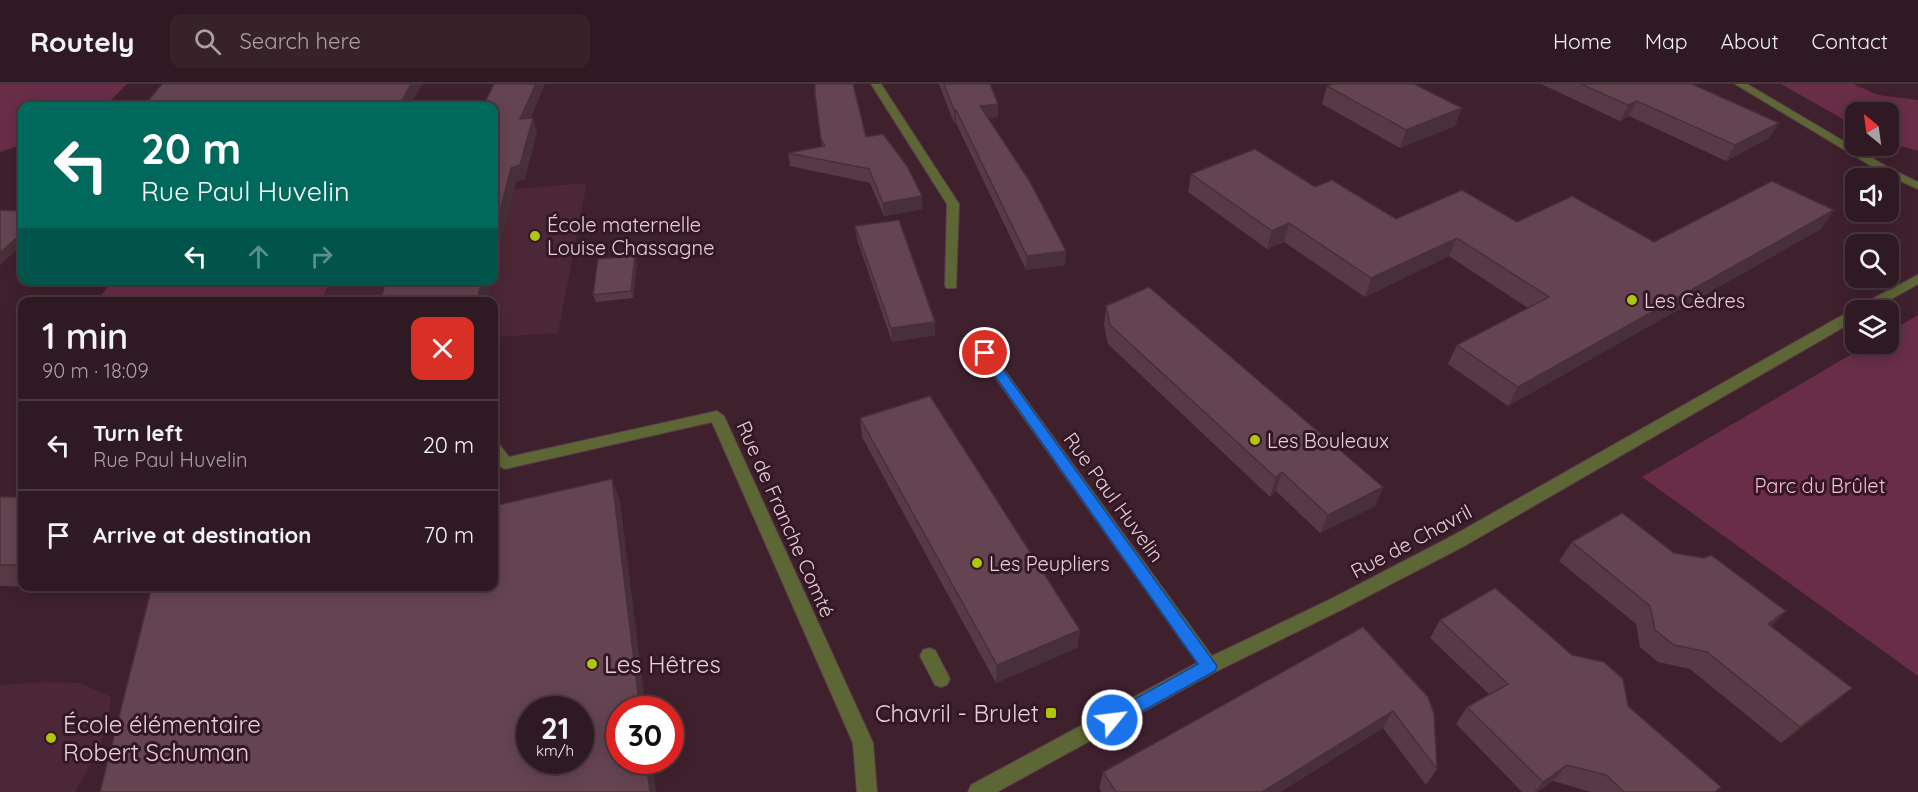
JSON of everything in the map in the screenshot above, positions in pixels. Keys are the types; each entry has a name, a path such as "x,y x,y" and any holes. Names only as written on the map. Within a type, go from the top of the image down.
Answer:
{"street":[{"path":"876,84 953,204 951,285"},
{"path":"1740,84 1887,171 1918,186"},
{"path":"1880,300 1918,279"},
{"name":"Rue de Chavril","path":"978,792 1209,666 1339,603 1460,540 1845,320"},
{"name":"Rue Paul Huvelin","path":"985,353 1209,666"},
{"name":"Rue de Franche Comté","path":"498,453 505,463 717,416 863,743 867,792"},
{"path":"929,656 941,679"}],"shaded area":[{"name":"École maternelle Louise Chassagne","path":"587,183 558,333 498,337 498,297 323,297 329,285 498,285 498,191"},
{"name":"École élémentaire Robert Schuman","path":"44,682 80,683 111,697 108,722 97,753 75,792 0,792 0,685"}],"green space":[{"path":"0,84 127,84 109,102 18,102 18,146 0,152"},
{"path":"1781,84 1853,84 1878,95 1918,100 1918,151 1899,146 1899,102 1845,102 1845,120"},
{"path":"109,285 329,285 323,297 100,297"},
{"name":"Parc du Brûlet","path":"1918,315 1918,676 1642,477 1852,354 1899,354 1899,326"}],"building":[{"path":"162,84 411,84 401,102 147,102"},
{"path":"494,84 536,84 520,119 533,118 520,165 511,168 498,219 498,102 485,102"},
{"path":"815,84 853,84 866,137 883,134 907,166 922,196 883,203 869,169 788,153 825,146 821,139"},
{"path":"944,84 990,84 998,104 980,106 1030,182 1066,251 1027,256 954,110"},
{"path":"1333,84 1414,84 1462,108 1406,130 1327,86"},
{"path":"1581,84 1692,84 1779,123 1735,145 1637,101 1628,105"},
{"path":"1255,149 1315,187 1332,180 1396,219 1462,190 1517,222 1572,196 1654,242 1772,181 1834,210 1518,387 1457,345 1549,297 1457,238 1371,278 1289,223 1272,231 1191,174"},
{"path":"0,210 18,211 18,237 0,253"},
{"path":"899,220 935,322 891,328 855,226"},
{"path":"635,256 631,291 593,295 598,259"},
{"path":"385,285 481,285 478,297 381,297"},
{"name":"Les Bouleaux","path":"1149,287 1383,487 1328,515 1282,472 1276,478 1110,325 1106,306"},
{"name":"Les Peupliers","path":"930,396 1080,630 997,665 860,418"},
{"path":"612,479 638,696 606,696 606,774 648,774 650,792 100,792 151,591 498,591 498,505"},
{"path":"0,497 18,497 18,565 0,565"},
{"path":"1622,513 1674,553 1704,558 1711,555 1786,611 1768,624 1852,688 1800,727 1707,652 1674,645 1655,630 1650,606 1572,542"},
{"path":"1495,588 1572,655 1604,662 1623,679 1628,706 1721,787 1715,792 1624,792 1606,775 1567,765 1543,782 1467,707 1508,684 1440,620"},
{"path":"1363,627 1428,697 1434,714 1437,769 1393,711 1262,792 1116,792 1103,772"}],"place":[{"name":"École maternelle Louise Chassagne","path":"535,236"},
{"name":"Les Cèdres","path":"1632,300"},
{"name":"Les Bouleaux","path":"1255,440"},
{"name":"Les Peupliers","path":"977,563"},
{"name":"Les Hêtres","path":"592,664"},
{"name":"Chavril - Brulet","path":"1051,713"},
{"name":"École élémentaire Robert Schuman","path":"51,738"}],"route":[{"path":"985,353 1209,666 1112,720"}]}
